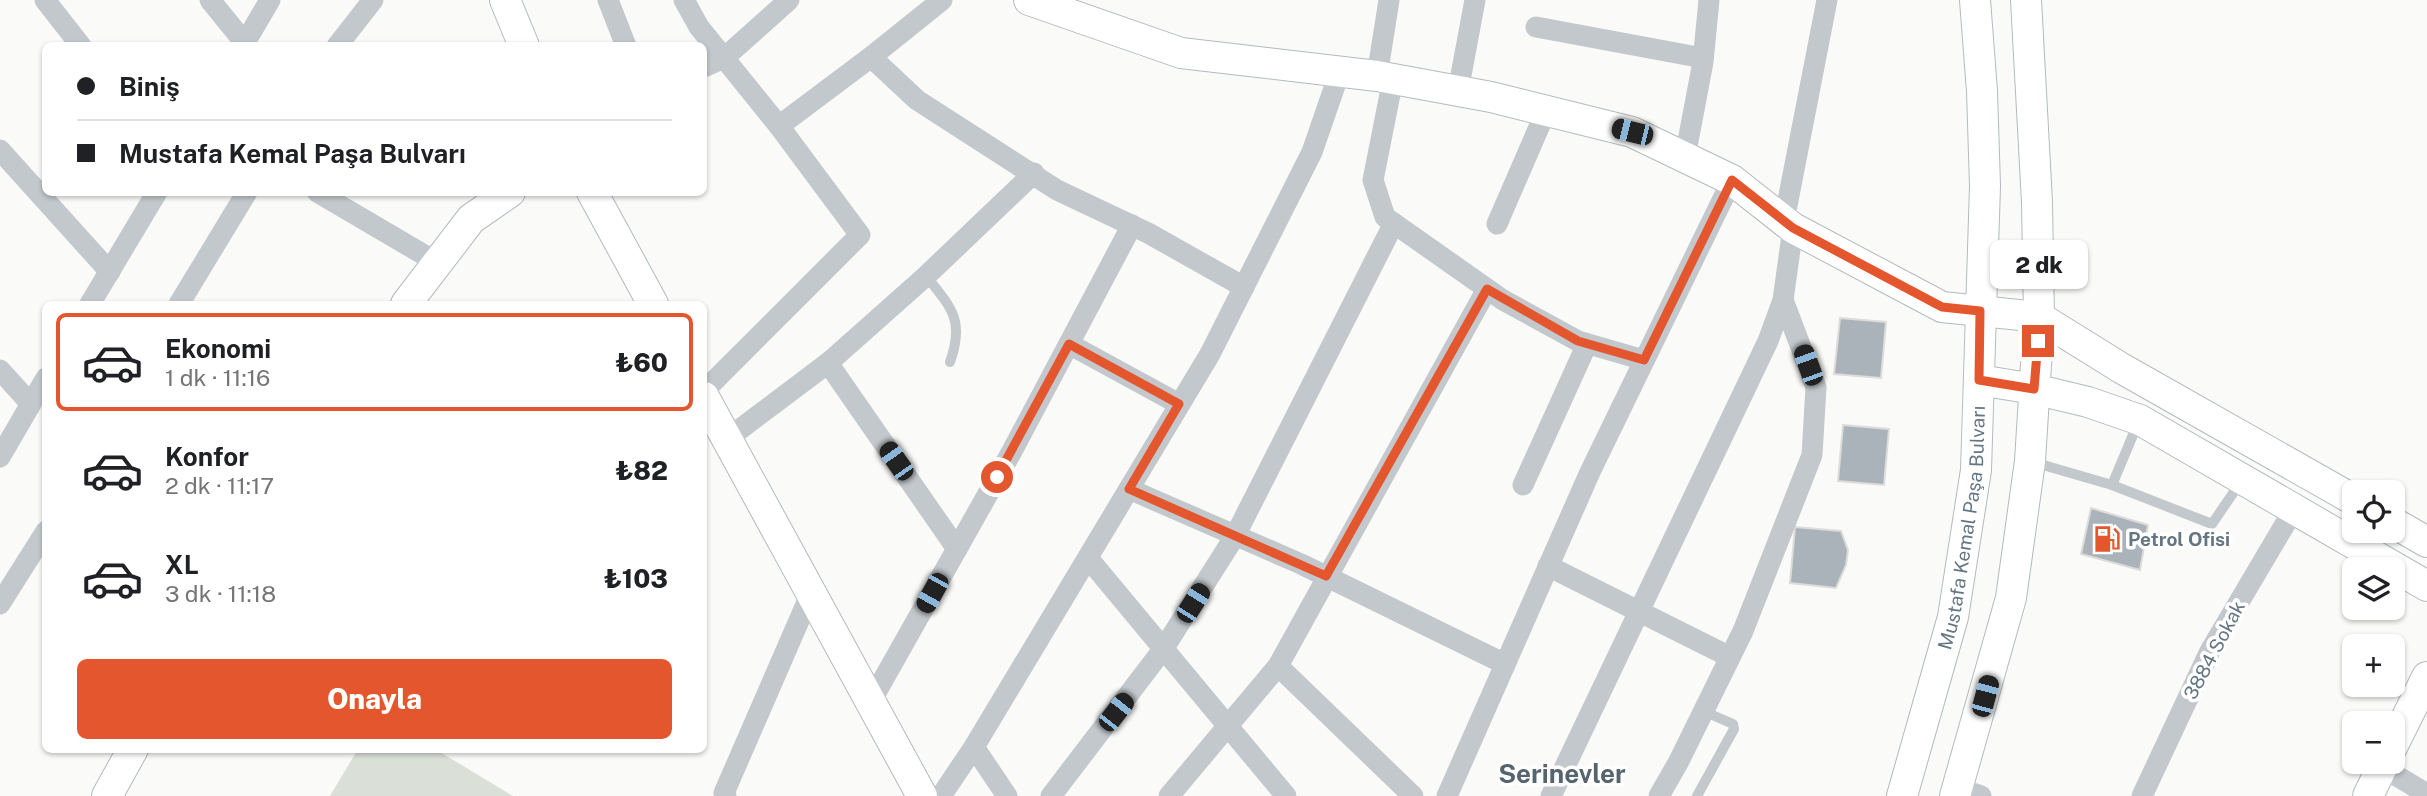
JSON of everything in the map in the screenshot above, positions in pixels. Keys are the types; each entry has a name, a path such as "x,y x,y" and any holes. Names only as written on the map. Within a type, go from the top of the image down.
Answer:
{"main road":[{"path":"505,0 522,42"},
{"path":"1029,0 1181,54 1385,77 1458,91 1632,132 1732,180 1788,225 1942,307 2039,317 2121,368 2342,493"},
{"name":"Mustafa Kemal Paşa Bulvarı","path":"1902,796 1953,617 1976,470 1985,186 1982,91 1975,0"},
{"path":"1965,793 2011,598 2030,461 2039,317 2037,202 2026,0"},
{"path":"408,301 471,219 504,196"},
{"path":"594,196 651,301"},
{"path":"1979,380 2088,401 2140,420 2427,586"},
{"path":"707,402 922,796"},
{"path":"2405,529 2427,542"},
{"path":"2405,720 2427,677"},
{"path":"107,796 131,753"},
{"path":"2368,796 2378,774"}],"street":[{"path":"45,0 78,42"},
{"path":"210,0 242,42"},
{"path":"245,42 270,0"},
{"path":"340,42 373,0"},
{"path":"608,0 624,42"},
{"path":"684,0 699,27 779,126 860,235 707,388"},
{"path":"707,66 724,58 789,0"},
{"path":"779,126 942,0"},
{"path":"1389,0 1385,77 1373,180 1385,217 1514,306 1578,341 1644,360"},
{"path":"1458,91 1475,0"},
{"path":"1685,157 1703,58 1709,0"},
{"path":"1551,796 1768,341 1783,299 1788,225 1827,0"},
{"path":"1536,27 1703,58"},
{"path":"871,57 917,100 1057,190 1132,225 1244,287"},
{"path":"941,796 974,747 1210,354 1312,152 1340,72"},
{"path":"1497,224 1546,111"},
{"path":"0,150 110,272"},
{"path":"727,439 828,363 926,276 1034,173"},
{"path":"1447,796 1590,472 1732,180"},
{"path":"92,301 155,196"},
{"path":"181,301 245,196"},
{"path":"324,196 438,263"},
{"path":"1051,796 1164,648 1235,536 1394,223"},
{"path":"870,703 957,549 1132,225"},
{"path":"1169,796 1278,666 1487,289"},
{"path":"1659,796 1743,631 1812,456 1816,387 1783,299"},
{"path":"1069,344 1179,404"},
{"path":"1523,485 1587,344"},
{"path":"828,363 957,549"},
{"path":"0,370 30,403"},
{"path":"0,457 42,384"},
{"path":"1129,489 1326,576 1505,664"},
{"name":"3884 Sokak","path":"2142,796 2210,651 2294,509"},
{"path":"0,604 42,537"},
{"path":"1088,558 1286,796"},
{"path":"1548,566 1730,657"},
{"path":"726,796 724,793 811,593"},
{"path":"1278,666 1413,796"},
{"path":"974,747 1007,796"},
{"path":"2404,774 2427,794"}],"lane":[{"path":"926,276 951,307 954,316 956,339 950,362"},
{"path":"2112,485 2140,420"},
{"path":"2030,461 2112,485 2212,524 2242,479"},
{"path":"1697,796 1734,729 1733,724 1727,720 1703,711"}],"shaded area":[{"path":"356,753 442,753 513,796 330,796"}],"building":[{"path":"1840,318 1886,322 1881,378 1834,374"},
{"path":"1843,425 1889,429 1884,485 1838,481"},
{"path":"2091,508 2148,525 2140,570 2081,554"},
{"path":"1795,527 1841,531 1848,550 1846,565 1836,588 1790,583"}],"place":[{"name":"Petrol Ofisi","path":"2107,539"}],"district":[{"name":"Serinevler","path":"1562,774"}],"route":[{"path":"997,477 1069,344 1179,404 1129,489 1326,576 1487,289 1578,341 1644,360 1732,180 1793,228 1942,307 1980,311 1979,380 2034,389 2038,341"}]}
